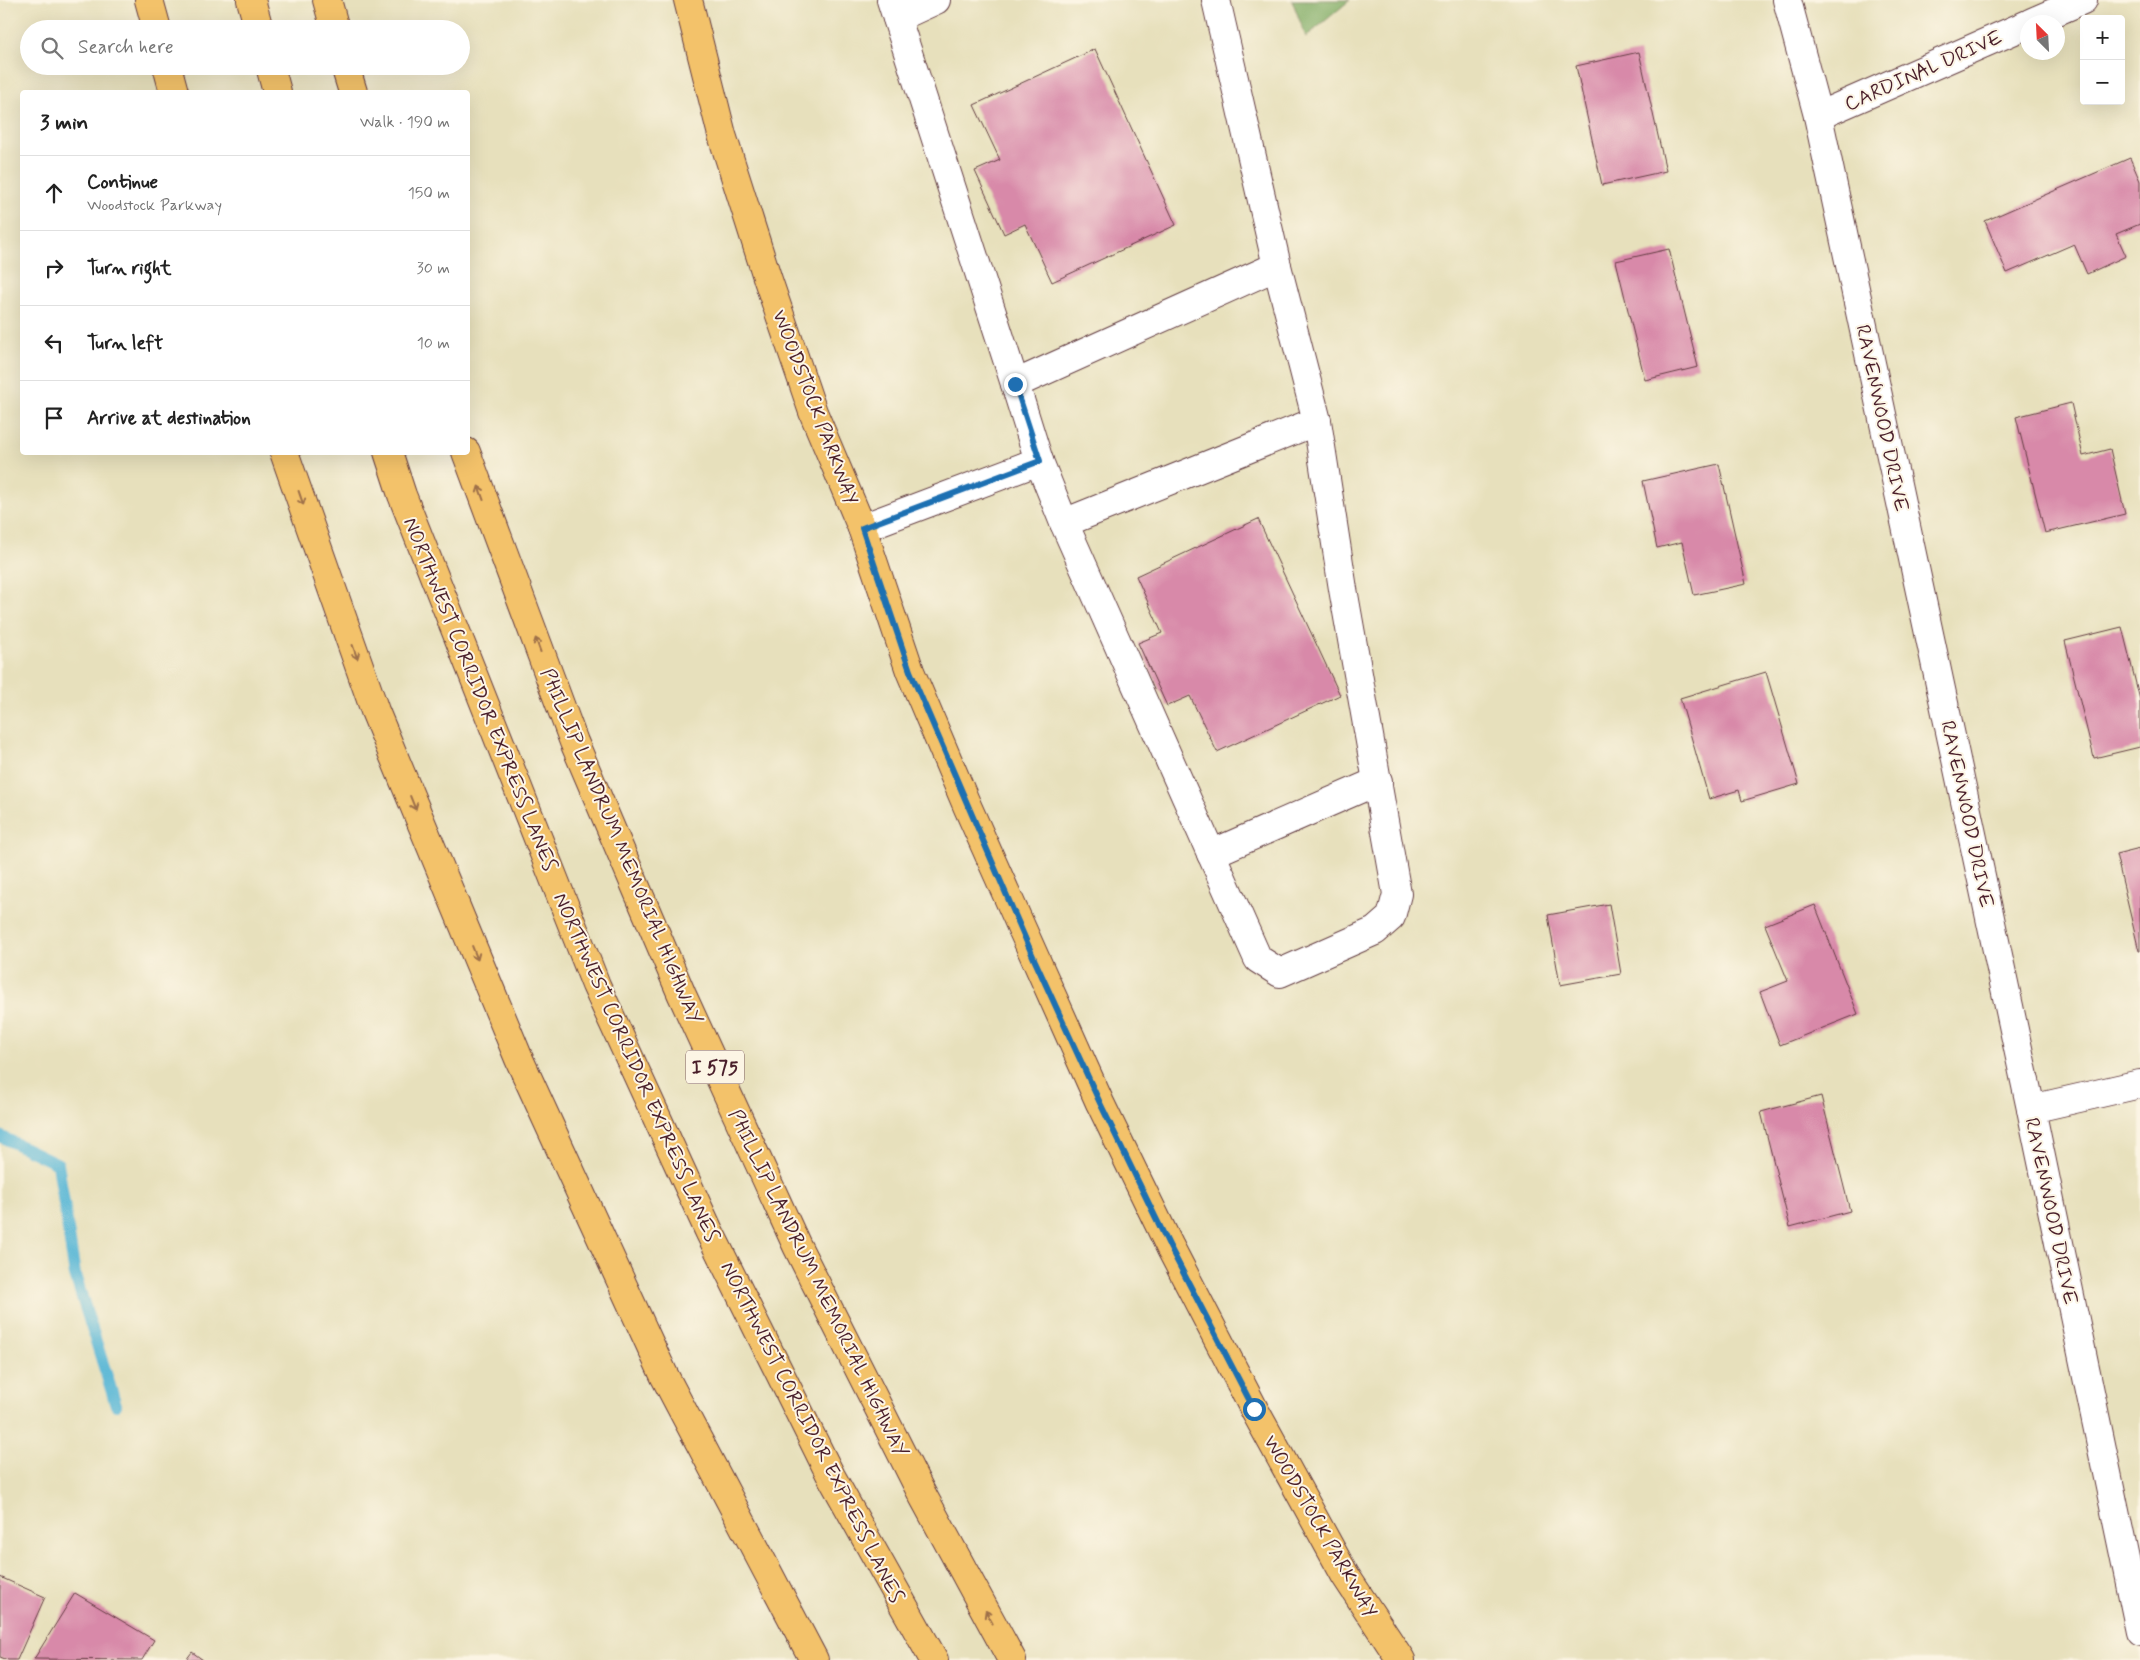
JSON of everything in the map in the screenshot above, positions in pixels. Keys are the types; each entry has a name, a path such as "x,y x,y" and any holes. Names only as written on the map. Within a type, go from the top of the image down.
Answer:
{"main road":[{"path":"149,0 155,20"},
{"path":"251,0 257,20"},
{"path":"327,0 333,20"},
{"name":"WOODSTOCK PARKWAY","path":"688,0 722,135 768,280 813,412 862,528 910,671 1035,961 1100,1103 1170,1247 1254,1409 1346,1575 1401,1660"},
{"path":"169,75 173,90"},
{"path":"272,75 276,90"},
{"path":"348,75 352,90"},
{"path":"285,455 376,710 519,1060 664,1375 814,1660"},
{"name":"NORTHWEST CORRIDOR EXPRESS LANES","path":"389,455 402,495 596,985 709,1231 827,1467 934,1660"},
{"name":"PHILLIP LANDRUM MEMORIAL HIGHWAY","path":"467,455 574,742 686,1004 797,1246 923,1496 1012,1660"}],"street":[{"path":"936,0 894,9 1040,461 1064,523 1258,958 1280,973 1375,931 1391,917 1397,894 1343,589 1317,421 1277,266 1216,0"},
{"name":"RAVENWOOD DRIVE","path":"1787,0 1818,116 2031,1109 2140,1631"},
{"path":"2048,15 2083,0"},
{"name":"CARDINAL DRIVE","path":"1818,116 2020,28"},
{"path":"1015,384 1277,266"},
{"path":"1064,523 1317,421"},
{"path":"862,528 1040,461"},
{"path":"1211,854 1378,781"},
{"path":"2031,1109 2140,1084"}],"green space":[{"path":"1292,0 1350,0 1306,37"}],"building":[{"path":"1095,49 1176,225 1052,282 1025,224 1004,234 975,171 1000,160 974,105"},
{"path":"1639,52 1666,171 1602,185 1576,66"},
{"path":"2130,158 2140,181 2140,224 2116,234 2126,256 2087,274 2074,244 2007,273 1985,221"},
{"path":"1669,249 1698,367 1645,380 1616,261"},
{"path":"2071,403 2083,456 2110,449 2125,514 2045,533 2016,417"},
{"path":"1719,464 1746,584 1694,595 1682,542 1657,548 1643,481"},
{"path":"1258,519 1340,695 1217,752 1190,696 1167,706 1138,643 1162,633 1136,576"},
{"path":"2122,627 2140,700 2140,747 2094,758 2065,641"},
{"path":"1766,672 1799,784 1742,801 1739,790 1709,799 1680,698"},
{"path":"2140,848 2140,951 2139,951 2116,854"},
{"path":"1609,904 1621,974 1560,985 1548,915"},
{"path":"1815,905 1858,1014 1780,1045 1760,992 1788,981 1765,925"},
{"path":"1821,1096 1850,1211 1790,1227 1761,1112"},
{"path":"0,1577 45,1597 17,1660 8,1660 0,1657"},
{"path":"75,1593 154,1640 142,1660 34,1659"},
{"path":"192,1652 203,1660 186,1660"}],"waterway":[{"path":"0,1136 58,1164 75,1275 116,1405"}],"route":[{"path":"1015,384 1040,461 862,528 910,671 1035,961 1100,1103 1170,1247 1254,1409"}]}
